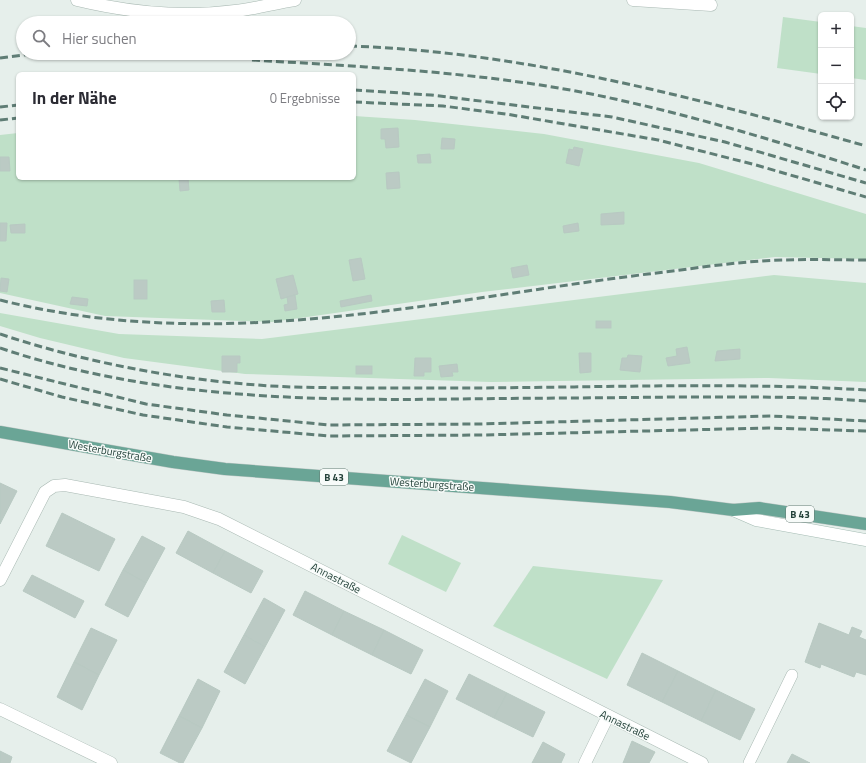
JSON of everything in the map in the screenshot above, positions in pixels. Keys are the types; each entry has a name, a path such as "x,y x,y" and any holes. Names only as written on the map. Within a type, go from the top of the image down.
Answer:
{"main road":[{"name":"Westerburgstraße","path":"0,432 166,461 225,469 670,502 733,510 759,508 866,524"}],"street":[{"path":"77,0 139,10 185,13 235,11 295,0"},
{"path":"632,0 711,5"},
{"name":"Annastraße","path":"0,580 45,492 54,486 65,485 184,507 219,519 702,763"},
{"path":"733,510 756,520 866,540"},
{"path":"0,709 111,763"},
{"path":"585,763 608,716"}],"lane":[{"path":"749,763 792,675"}],"green space":[{"path":"783,17 818,22 818,74 777,68"},
{"path":"854,26 866,28 866,80 854,78"},
{"path":"356,116 415,120 544,134 699,163 866,214 866,259 775,257 482,292 272,322 105,316 0,293 0,135 16,133 16,180 356,180"},
{"path":"774,275 866,283 866,382 769,378 491,382 245,374 124,358 40,338 0,326 0,313 119,334 262,339"},
{"path":"402,535 461,563 446,592 388,564"},
{"path":"533,566 663,580 607,679 493,626"}],"building":[{"path":"398,128 399,147 386,148 385,139 381,139 381,129"},
{"path":"442,138 455,139 454,149 441,149"},
{"path":"574,147 583,149 579,166 566,163 569,149 573,150"},
{"path":"430,154 431,163 418,163 417,155"},
{"path":"0,157 9,157 10,171 0,171"},
{"path":"399,172 400,188 387,189 386,173"},
{"path":"179,180 188,180 189,190 180,191"},
{"path":"624,212 624,224 601,225 601,214"},
{"path":"0,223 7,223 6,241 0,241"},
{"path":"578,223 579,231 564,233 563,226"},
{"path":"25,224 25,233 11,233 10,225"},
{"path":"361,258 365,279 353,281 349,260"},
{"path":"527,265 529,275 513,278 511,268"},
{"path":"293,275 298,294 281,299 276,279"},
{"path":"1,278 9,279 7,292 0,291"},
{"path":"134,280 147,280 147,299 134,299"},
{"path":"295,295 297,309 285,311 284,305 288,304 287,297"},
{"path":"371,295 372,301 341,307 340,301"},
{"path":"72,297 88,299 87,306 70,304"},
{"path":"224,300 225,312 212,312 211,301"},
{"path":"596,321 611,321 611,328 596,328"},
{"path":"687,347 690,363 668,366 666,358 677,356 676,349"},
{"path":"740,349 740,359 715,361 717,351"},
{"path":"579,353 591,353 591,372 580,373"},
{"path":"628,355 642,356 640,372 620,370 622,358 627,358"},
{"path":"222,356 240,356 240,363 237,363 237,372 222,372"},
{"path":"415,358 431,358 431,372 424,372 424,376 414,376"},
{"path":"457,364 458,372 452,372 453,376 441,377 439,366"},
{"path":"356,366 372,366 372,374 356,374"},
{"path":"0,483 17,491 0,524"},
{"path":"62,513 115,539 99,571 46,546"},
{"path":"188,531 225,551 213,573 176,553"},
{"path":"142,536 165,548 146,583 123,570"},
{"path":"225,551 263,571 251,593 213,573"},
{"path":"123,570 146,583 128,617 105,605"},
{"path":"32,575 84,601 75,618 23,591"},
{"path":"305,591 344,611 332,635 293,615"},
{"path":"264,598 285,610 265,647 244,635"},
{"path":"344,611 384,630 372,655 332,635"},
{"path":"819,623 849,635 852,627 862,631 859,637 866,640 866,675 856,672 854,677 821,664 820,668 805,662"},
{"path":"91,628 117,640 99,675 74,662"},
{"path":"384,630 423,650 411,674 372,655"},
{"path":"244,635 265,647 245,684 224,672"},
{"path":"642,653 678,671 662,702 627,685"},
{"path":"74,662 99,675 82,710 57,697"},
{"path":"678,671 716,690 701,721 662,702"},
{"path":"469,674 507,693 494,718 456,699"},
{"path":"198,679 220,691 202,728 179,716"},
{"path":"425,679 448,691 430,727 406,715"},
{"path":"716,690 755,709 740,740 701,721"},
{"path":"507,693 545,712 533,737 494,718"},
{"path":"406,715 430,727 411,763 387,751"},
{"path":"179,716 202,728 183,763 160,753"},
{"path":"632,741 655,752 649,763 623,763"},
{"path":"543,742 565,754 561,763 532,763"},
{"path":"0,751 12,757 10,763 0,763"},
{"path":"792,754 810,763 787,763"}],"railway":[{"path":"356,46 415,50 481,57 610,80 739,111 866,146"},
{"path":"0,58 16,56"},
{"path":"252,60 425,72 553,87 630,102 698,119 866,170"},
{"path":"356,90 431,95 612,117 725,142 866,183"},
{"path":"356,102 443,106 506,114 658,140 756,165 866,197"},
{"path":"0,107 16,105"},
{"path":"0,120 16,118"},
{"path":"0,300 82,316 163,323 244,323 324,318 405,309 567,285 732,264 793,260 866,260"},
{"path":"0,334 71,355 144,371 181,377 255,385 372,388 755,386 866,390"},
{"path":"0,348 56,365 169,387 285,397 343,399 746,397 818,398 866,401"},
{"path":"0,368 146,404 227,415 329,425 480,424 771,416 866,421"},
{"path":"0,379 62,397 143,415 227,427 329,436 482,435 768,428 866,431"}]}
